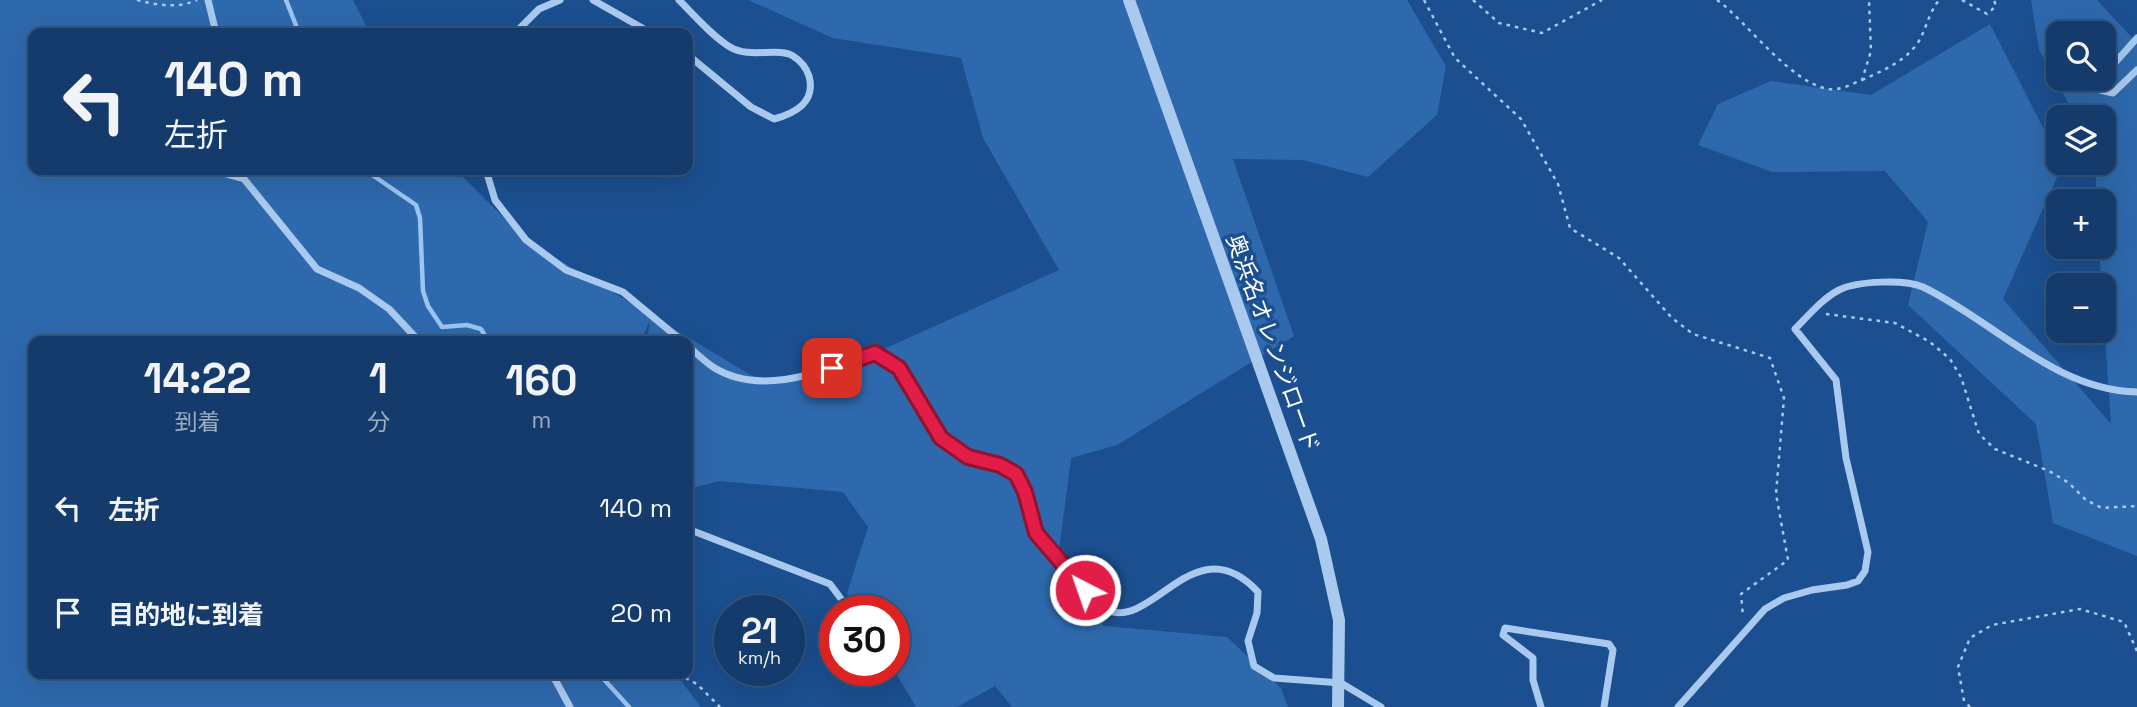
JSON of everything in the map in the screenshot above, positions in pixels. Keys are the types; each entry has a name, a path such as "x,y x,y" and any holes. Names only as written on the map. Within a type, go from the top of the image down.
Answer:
{"street":[{"path":"208,0 215,28"},
{"path":"519,28 539,9 560,0"},
{"path":"593,0 642,28"},
{"path":"678,0 732,49 752,54 790,54 806,67 812,87 806,103 792,114 774,119 751,107 693,58"},
{"name":"奥浜名オレンジロード","path":"1129,0 1321,539 1339,620 1341,683 1338,707"},
{"path":"2116,61 2137,38"},
{"path":"2116,90 2137,70"},
{"path":"230,175 244,179 317,269 359,288 389,309 414,336"},
{"path":"488,175 495,200 526,240 566,270 623,292 676,336"},
{"path":"1678,707 1740,640 1744,629 1765,609 1784,598 1858,581 1867,562 1868,552 1846,458 1836,380 1795,329 1840,289 1896,280 1922,287 2035,357 2074,377 2137,392"},
{"path":"693,350 714,368 764,383 810,375 875,353 899,368 941,438 968,457 1000,465 1016,474 1025,492 1036,533 1099,606 1116,612 1133,611 1184,577 1207,568 1227,569 1245,578 1258,592 1258,613 1248,641 1254,666 1275,678 1341,683 1381,707"},
{"path":"693,531 831,584 839,595"},
{"path":"1541,707 1533,680 1533,658 1503,635 1505,628 1609,644 1613,650 1604,707"},
{"path":"555,679 570,707"}],"path":[{"path":"136,0 164,6 188,4 197,0"},
{"path":"1424,0 1455,58 1521,119 1558,184 1570,228 1619,258 1672,318 1693,334 1770,358 1784,398 1776,494 1788,560 1741,594 1744,629"},
{"path":"1473,0 1499,23 1542,33 1602,0"},
{"path":"1717,0 1730,9 1757,42 1810,83 1835,90 1893,66 1917,44 1927,16 1939,0"},
{"path":"1862,80 1871,51 1869,0"},
{"path":"1962,0 1987,14 1996,6 1994,0"},
{"path":"1812,312 1895,323 1930,342 1950,359 1961,377 1979,434 1995,449 2049,471 2069,483 2086,500 2102,508 2137,506"},
{"path":"1970,707 1964,701 1958,667 1970,638 1992,625 2080,609 2124,622 2137,651"},
{"path":"688,679 697,684 719,707"}],"shaded area":[{"path":"0,0 353,0 367,28 28,28 28,175 461,175 526,240 686,336 648,336 650,320 643,336 28,336 28,679 680,679 701,707 0,707"},
{"path":"748,0 1407,0 1446,66 1437,115 1368,177 1303,160 1233,159 1294,336 1117,445 1071,458 1058,558 1104,626 1227,637 1281,688 1288,707 1012,707 995,686 957,707 916,707 904,686 910,686 910,595 848,595 868,527 843,492 719,481 693,488 693,340 764,383 875,353 1059,270 983,138 961,58 833,38"},
{"path":"2031,0 2097,0 2137,43 2137,556 2053,523 2036,424 1908,305 1928,222 1885,171 1772,172 1698,145 1718,104 1771,81 1871,95 1990,24 2046,134 2046,175 2058,175 2052,189 2046,189 2046,202 2003,299 2111,424 2106,343 2116,343 2116,273 2101,273 2100,259 2116,259 2116,189 2096,189 2096,175 2116,175 2116,105 2069,105 2062,91 2116,91 2116,21 2046,21 2046,63 2039,50"}],"waterway":[{"path":"286,0 297,28"},
{"path":"372,175 416,205 420,218 423,291 428,306 442,327 467,325 481,329 485,336"},
{"path":"604,679 629,707"}],"route":[{"path":"832,368 875,353 899,368 941,438 968,457 1000,465 1016,474 1025,492 1036,533 1085,590"}]}
